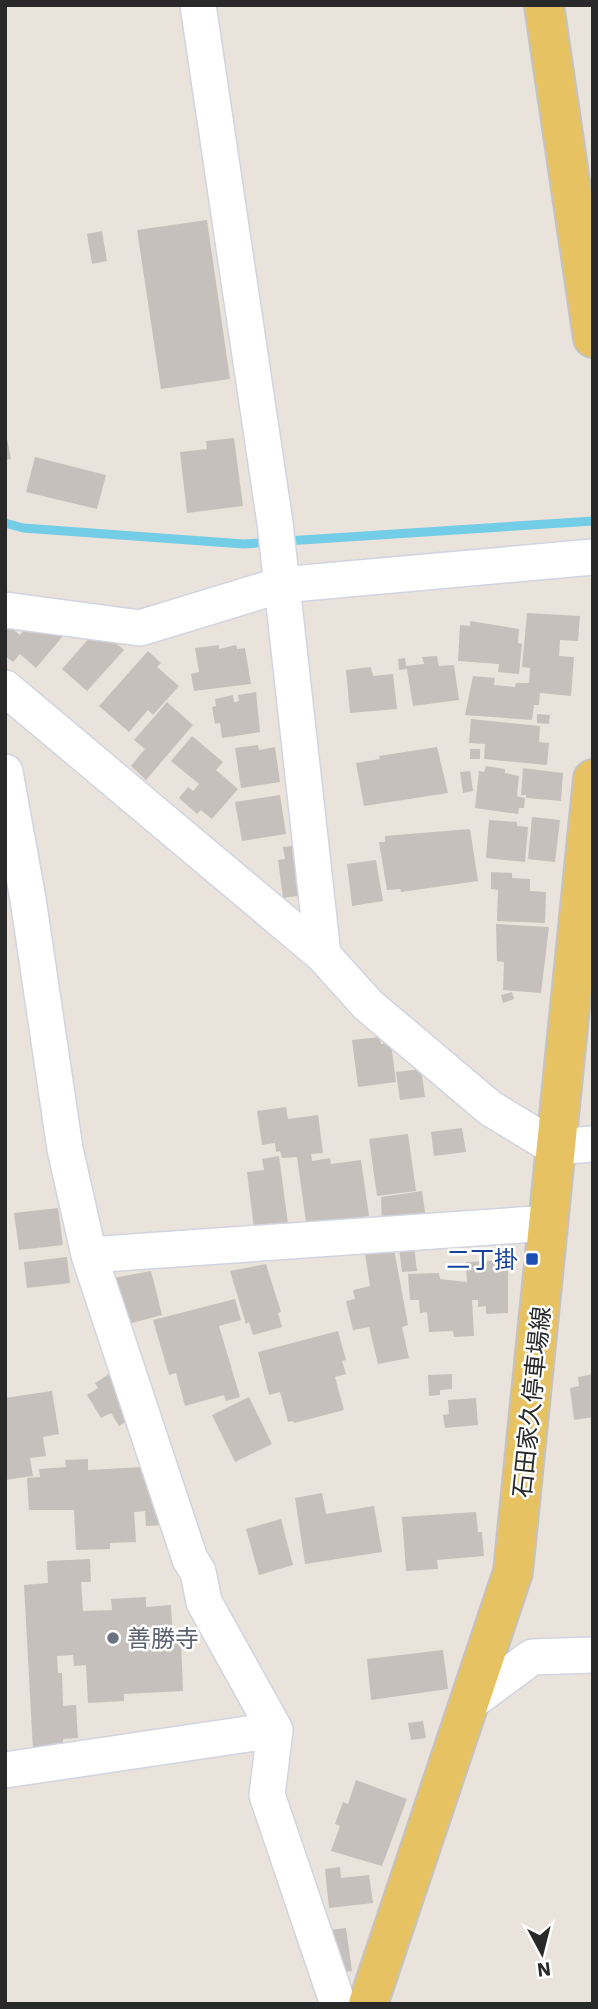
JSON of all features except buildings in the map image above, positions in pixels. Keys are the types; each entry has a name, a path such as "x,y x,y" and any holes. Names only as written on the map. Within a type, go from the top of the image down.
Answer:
{"main road":[{"path":"544,5 593,338"},
{"name":"石田家久停車場線","path":"368,2004 513,1572 593,779"}],"street":[{"path":"198,5 275,523 323,955"},
{"path":"5,610 140,628 280,575 593,557"},
{"path":"5,688 323,955 368,1005 490,1108 554,1147 593,1144"},
{"path":"5,772 17,901 65,1149 89,1255 190,1559 198,1572 204,1602 275,1730 267,1795 338,2004"},
{"path":"89,1255 550,1223"},
{"path":"471,1702 532,1657 593,1655"},
{"path":"5,1770 275,1730"}],"waterway":[{"path":"286,541 593,521"},
{"path":"5,523 23,528 244,544 272,542"}],"place":[{"name":"二丁掛","path":"532,1259"},
{"name":"善勝寺","path":"113,1638"}]}
